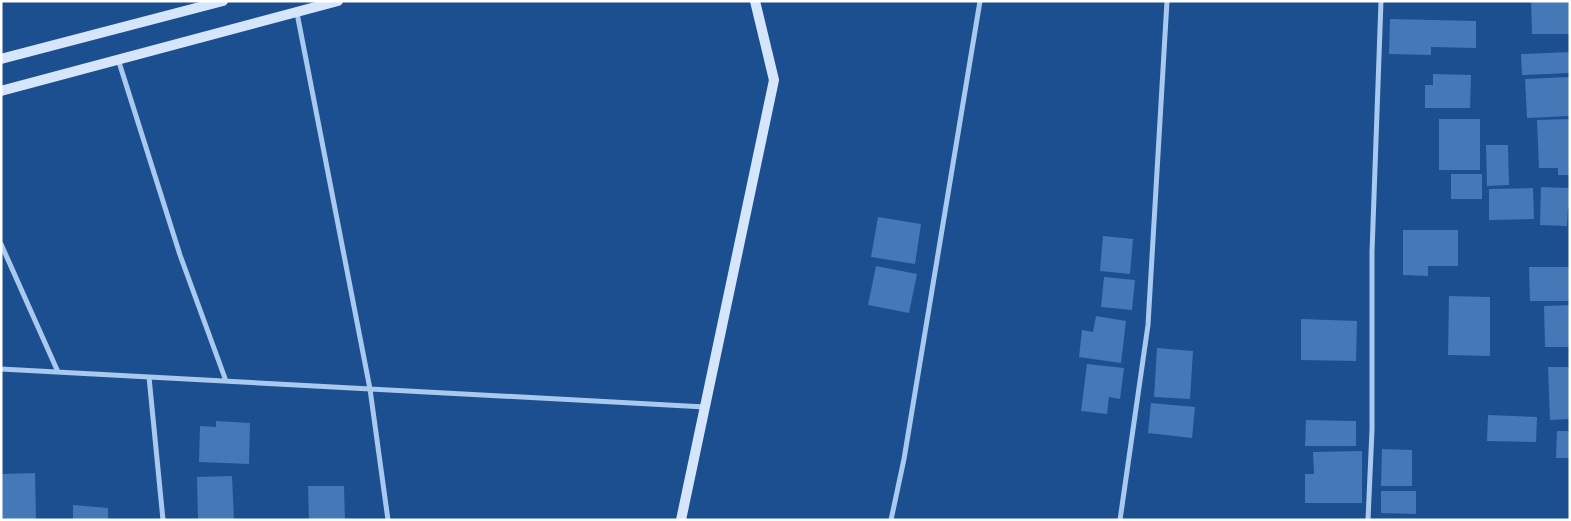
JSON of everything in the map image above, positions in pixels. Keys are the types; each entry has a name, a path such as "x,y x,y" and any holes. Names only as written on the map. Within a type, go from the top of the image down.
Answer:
{"main road":[{"path":"1,59 223,1"},
{"path":"1,91 338,1"},
{"path":"681,520 774,80 755,1"}],"street":[{"path":"891,520 904,459 980,1"},
{"path":"1120,520 1148,325 1167,1"},
{"path":"1368,520 1372,430 1372,252 1380,1"},
{"path":"297,13 370,389 388,520"},
{"path":"118,59 180,255 226,381"},
{"path":"1,244 58,372"},
{"path":"1,369 705,407"},
{"path":"149,377 163,520"}],"building":[{"path":"1531,1 1570,1 1570,34 1532,34"},
{"path":"1390,19 1476,21 1476,48 1431,47 1431,55 1389,54"},
{"path":"1570,52 1570,73 1522,75 1521,54"},
{"path":"1433,74 1471,75 1470,108 1425,108 1425,85 1433,85"},
{"path":"1570,77 1570,116 1527,118 1525,79"},
{"path":"1439,119 1480,119 1480,170 1439,170"},
{"path":"1570,119 1570,175 1558,175 1558,168 1539,168 1537,120"},
{"path":"1486,145 1508,145 1509,185 1487,186"},
{"path":"1451,174 1482,174 1482,199 1451,199"},
{"path":"1541,187 1570,188 1570,208 1568,208 1567,226 1540,225"},
{"path":"1533,188 1534,219 1489,220 1489,189"},
{"path":"878,217 921,224 915,264 871,257"},
{"path":"1403,230 1458,230 1458,266 1428,266 1428,276 1403,275"},
{"path":"1103,236 1133,239 1130,274 1100,271"},
{"path":"876,266 917,274 909,313 868,305"},
{"path":"1529,267 1570,267 1570,301 1530,301"},
{"path":"1104,277 1135,280 1132,310 1101,307"},
{"path":"1449,296 1490,297 1490,356 1448,355"},
{"path":"1570,305 1570,347 1545,347 1544,306"},
{"path":"1096,316 1126,321 1121,363 1079,357 1082,330 1093,332"},
{"path":"1301,319 1357,321 1356,361 1301,360"},
{"path":"1157,348 1193,351 1190,399 1154,397"},
{"path":"1087,364 1124,368 1120,399 1109,397 1107,414 1081,411"},
{"path":"1548,367 1570,367 1570,419 1550,420"},
{"path":"1151,403 1195,407 1192,438 1148,433"},
{"path":"1488,415 1537,417 1536,442 1487,441"},
{"path":"1306,420 1356,421 1356,446 1305,446"},
{"path":"216,421 250,423 249,464 199,462 200,426 216,427"},
{"path":"1557,431 1570,431 1570,458 1556,458"},
{"path":"1382,449 1412,450 1412,486 1381,486"},
{"path":"1362,451 1362,503 1305,503 1305,474 1314,474 1313,452"},
{"path":"35,473 36,520 1,520 1,474"},
{"path":"232,476 234,520 198,520 197,477"},
{"path":"308,486 344,486 345,520 309,520"},
{"path":"1381,491 1416,491 1416,514 1381,513"},
{"path":"73,505 108,508 108,520 73,520"}]}
